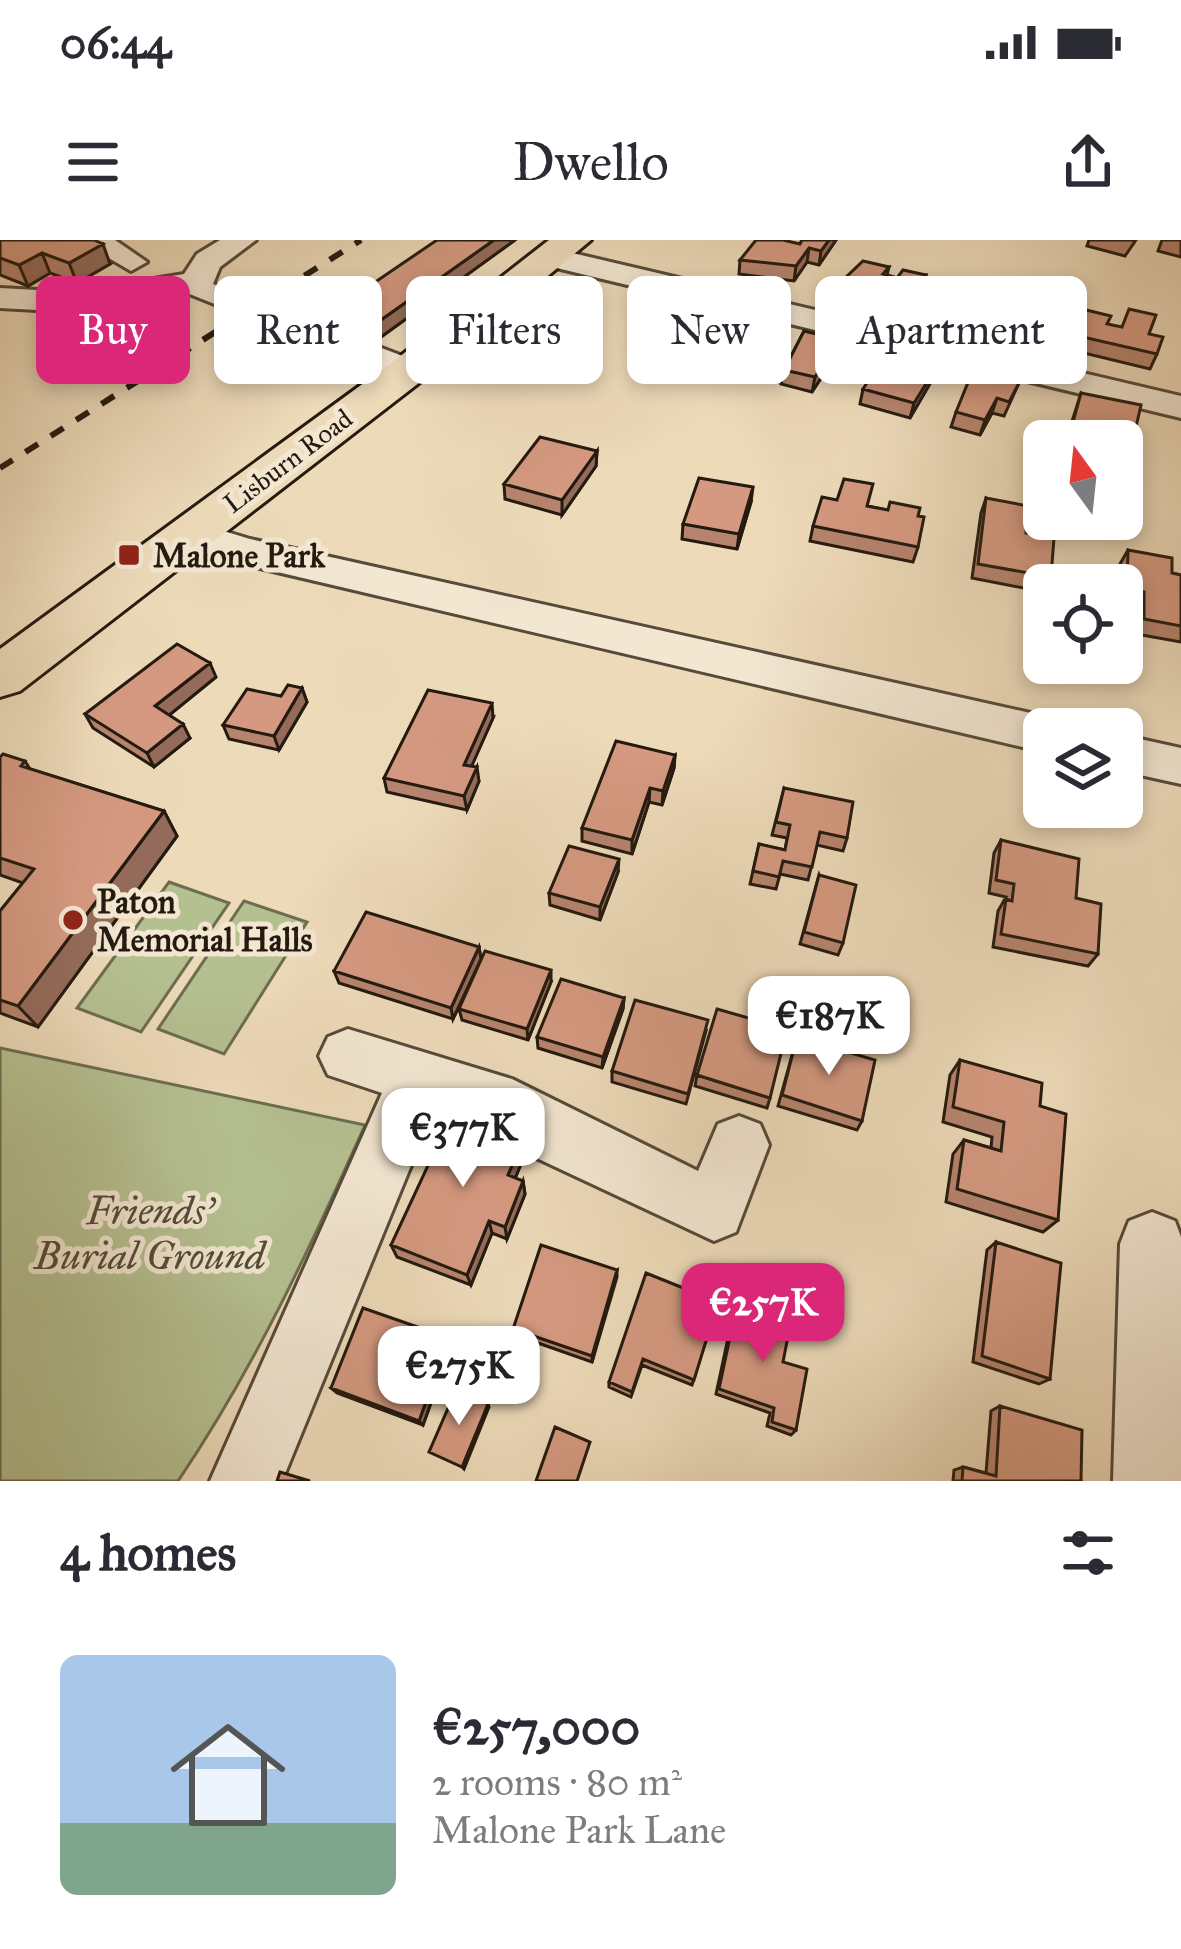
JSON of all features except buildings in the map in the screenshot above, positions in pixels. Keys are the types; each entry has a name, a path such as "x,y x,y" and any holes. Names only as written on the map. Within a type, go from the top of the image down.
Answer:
{"main road":[{"name":"Lisburn Road","path":"526,276 561,248"},
{"name":"Lisburn Road","path":"2,678 406,372"}],"street":[{"path":"92,240 131,262"},
{"path":"14,308 194,282 208,262 241,240"},
{"path":"561,248 1181,407"},
{"path":"194,282 202,291 406,369"},
{"path":"191,534 243,551 1023,729"},
{"path":"1143,758 1181,766"},
{"path":"348,1056 491,1099 549,1133 714,1210 739,1145"},
{"path":"246,1481 418,1078"},
{"path":"1149,1481 1152,1244"}],"green space":[{"path":"169,882 229,903 141,1032 77,1008"},
{"path":"244,901 307,922 224,1054 158,1029"},
{"name":"Friends' Burial Ground","path":"0,1048 365,1125 256,1352 178,1481 0,1481"}],"railway":[{"path":"0,468 361,240"}],"place":[{"name":"Malone Park","path":"129,555"},
{"name":"Paton Memorial Halls","path":"73,920"}]}
